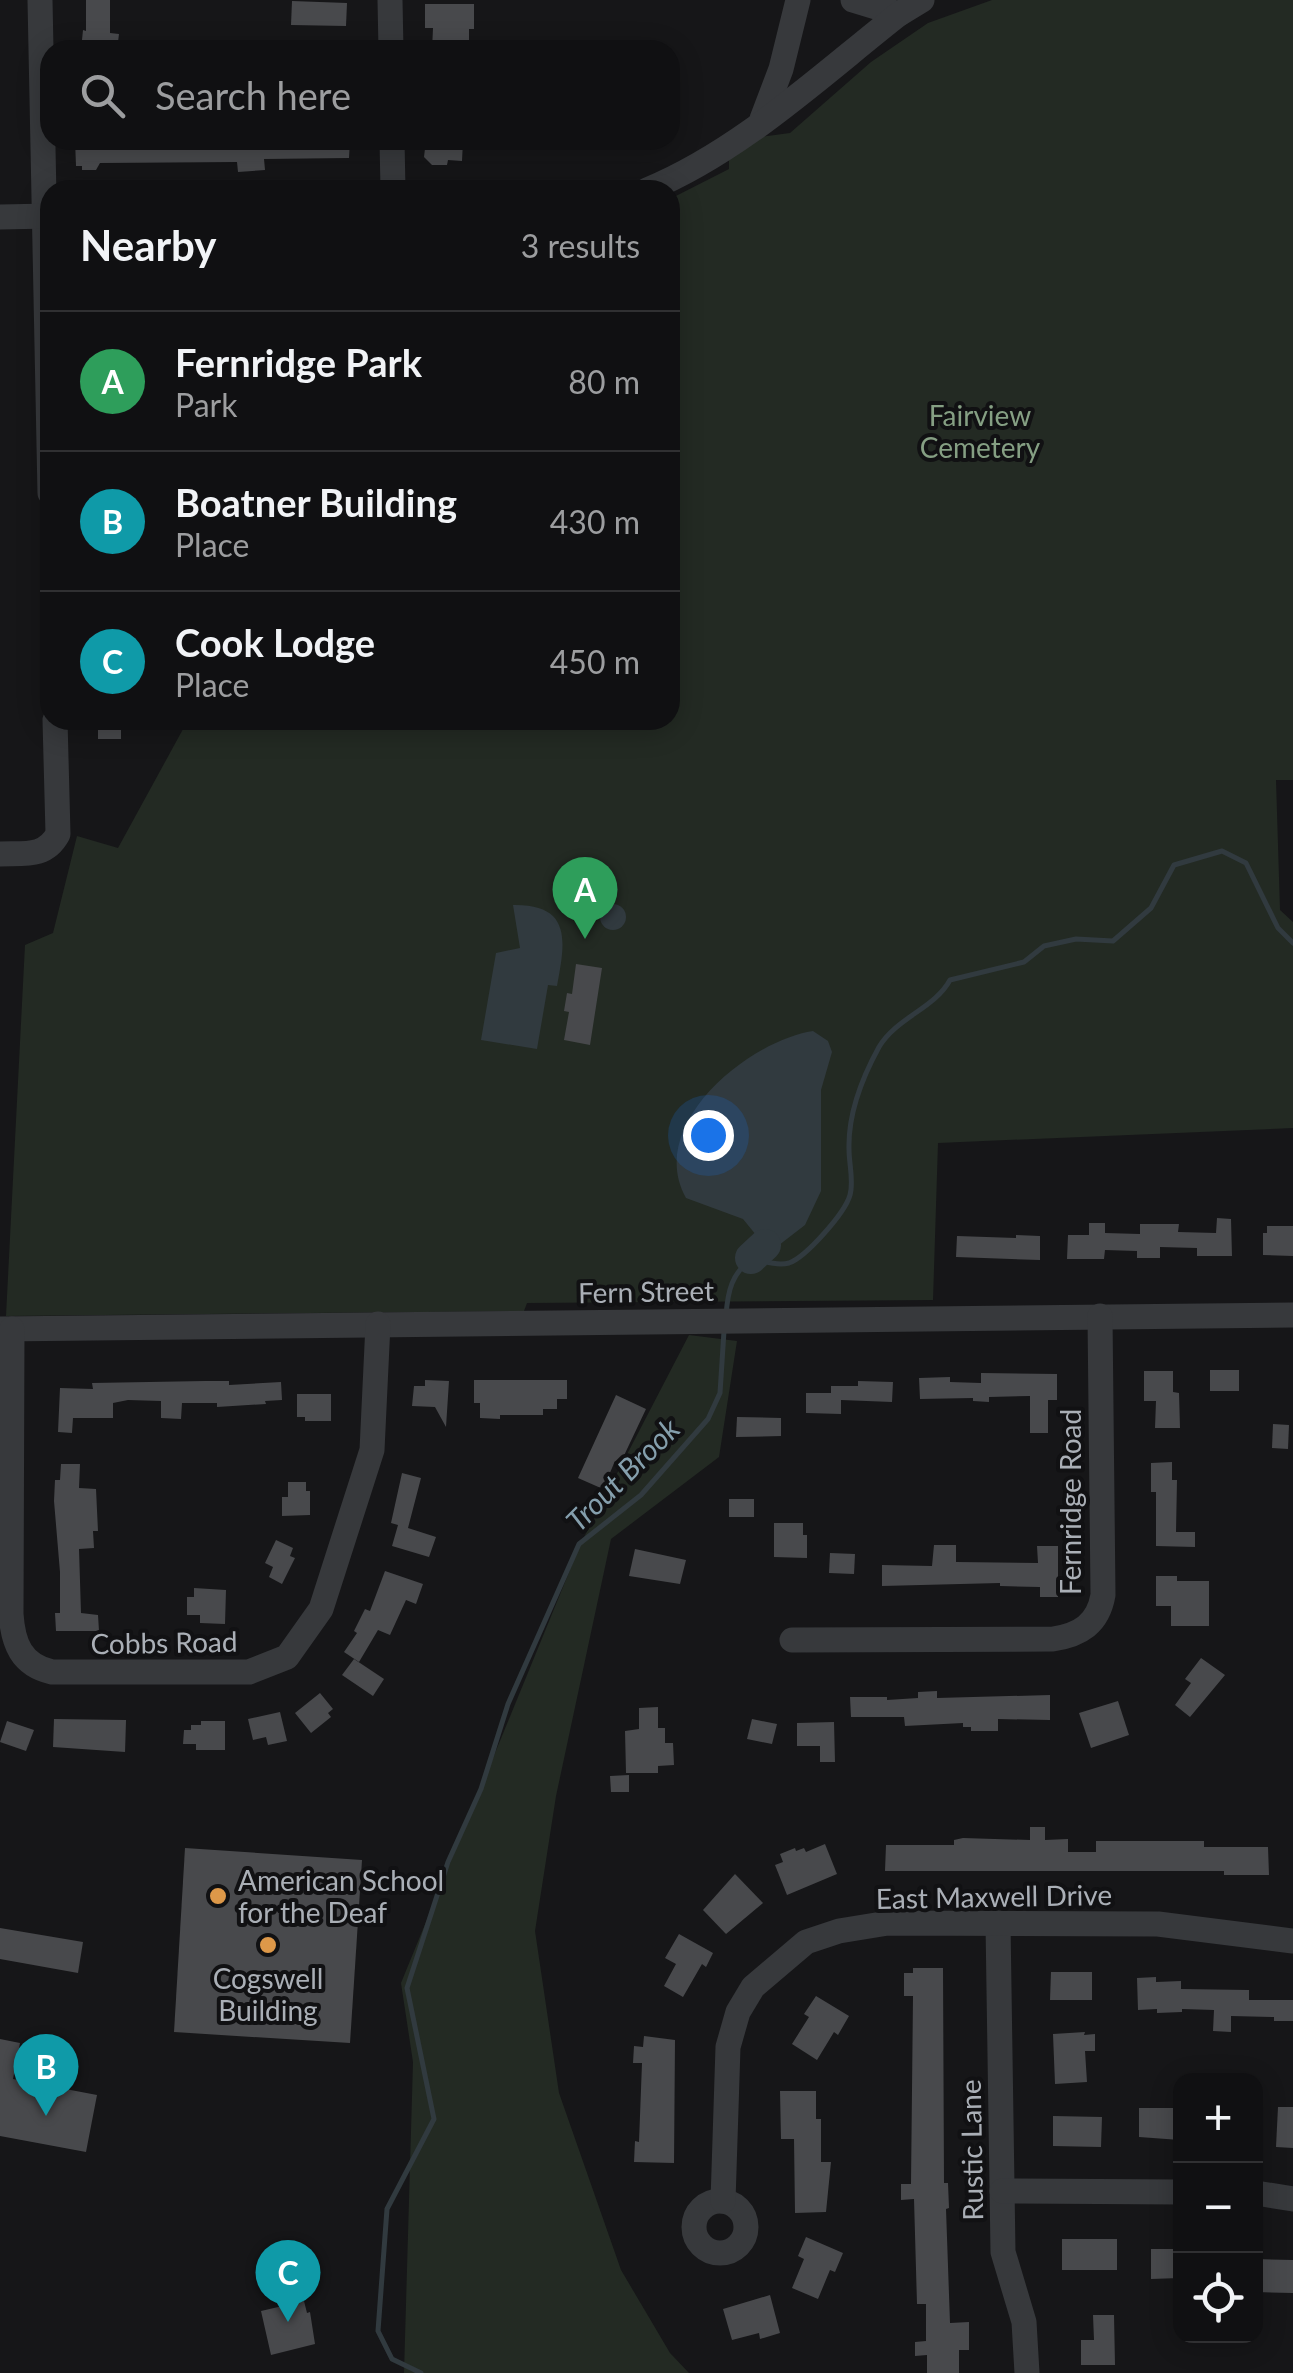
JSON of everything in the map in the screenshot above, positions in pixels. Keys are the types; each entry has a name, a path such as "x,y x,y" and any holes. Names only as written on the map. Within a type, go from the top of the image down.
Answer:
{"street":[{"path":"40,0 41,40"},
{"path":"390,0 391,40"},
{"path":"761,122 798,0"},
{"path":"853,0 899,14"},
{"path":"671,180 725,150 922,0"},
{"path":"45,150 46,180"},
{"path":"392,150 394,180"},
{"path":"0,217 40,216"},
{"path":"0,854 40,852 52,846 58,834 55,730"},
{"name":"Fern Street","path":"6,1329 1293,1315"},
{"name":"Fernridge Road","path":"792,1640 1053,1639 1073,1635 1094,1620 1104,1595 1100,1316"},
{"name":"Cobbs Road","path":"6,1329 12,1614 18,1649 31,1664 52,1672 249,1672 287,1657 321,1609 372,1450 378,1324"},
{"name":"East Maxwell Drive","path":"723,2201 728,2048 738,2012 753,1987 806,1942 840,1930 888,1923 1158,1924 1293,1941"},
{"name":"Rustic Lane","path":"998,1923 1003,2252 1024,2322 1028,2373"},
{"path":"1002,2191 1173,2192"},
{"path":"1263,2194 1293,2198"}],"green space":[{"name":"Fairview Cemetery","path":"992,0 1293,0 1293,780 1276,780 1280,910 1293,922 1293,1128 938,1143 933,1300 527,1303 524,1311 6,1316 25,945 53,933 77,836 118,848 183,730 680,730 680,194 729,169 729,159 761,137 790,133 871,62 928,23"},
{"path":"689,1335 737,1341 719,1457 611,1539 556,1796 535,1931 559,2093 621,2270 670,2353 689,2373 404,2373 413,2062 401,1983 581,1543"}],"shaded area":[{"path":"613,904 622,908 626,917 622,926 613,930 604,926 600,917 604,908"},
{"path":"513,905 546,911 555,919 562,941 557,986 548,985 537,1049 481,1040 496,953 520,948"},
{"path":"813,1031 828,1041 832,1052 821,1090 821,1191 805,1225 770,1252 743,1219 686,1198 677,1170 679,1143 691,1116 733,1069 787,1038"}],"building":[{"path":"86,0 110,0 110,33 119,34 118,40 82,40 83,30 86,31"},
{"path":"292,1 347,3 346,26 291,25"},
{"path":"425,4 474,4 474,29 469,29 469,40 432,40 433,28 425,28"},
{"path":"75,150 349,150 349,158 264,159 265,170 238,172 237,162 100,163 96,170 76,166"},
{"path":"425,150 463,150 462,161 448,160 447,165 432,165 424,157"},
{"path":"98,730 121,730 121,739 98,739"},
{"path":"576,964 602,968 590,1045 564,1040 569,1012 564,1011 567,993 572,994"},
{"path":"1217,1218 1231,1219 1232,1256 1197,1256 1197,1248 1160,1247 1160,1258 1137,1258 1137,1251 1105,1250 1104,1259 1067,1259 1068,1235 1089,1235 1089,1223 1105,1223 1105,1233 1140,1234 1140,1224 1179,1224 1178,1232 1216,1233"},
{"path":"1267,1226 1293,1226 1293,1256 1263,1255 1263,1233 1267,1233"},
{"path":"957,1236 1040,1236 1040,1260 956,1257"},
{"path":"1210,1370 1239,1370 1239,1391 1210,1391"},
{"path":"1144,1371 1173,1371 1173,1392 1179,1393 1180,1428 1155,1428 1156,1401 1144,1401"},
{"path":"981,1373 1057,1374 1057,1400 1048,1400 1048,1433 1030,1433 1030,1396 989,1397 989,1402 973,1398 920,1399 919,1378 950,1377 950,1382 981,1383"},
{"path":"425,1380 449,1381 446,1427 435,1407 412,1406 414,1386 425,1386"},
{"path":"474,1380 567,1380 567,1399 557,1399 557,1409 543,1409 543,1415 480,1418 480,1403 474,1403"},
{"path":"229,1381 229,1385 281,1382 282,1400 217,1407 217,1403 182,1403 181,1419 161,1418 161,1401 128,1400 113,1403 113,1418 73,1418 72,1433 58,1432 60,1388 93,1389 92,1383"},
{"path":"858,1381 893,1382 892,1402 841,1400 841,1414 806,1413 806,1393 831,1393 831,1386 858,1386"},
{"path":"297,1394 331,1394 331,1421 305,1421 305,1417 297,1417"},
{"path":"616,1395 646,1409 620,1464 615,1461 603,1489 578,1478"},
{"path":"737,1417 781,1418 781,1436 736,1437"},
{"path":"1273,1424 1289,1425 1288,1449 1272,1448"},
{"path":"1172,1462 1172,1480 1177,1480 1176,1532 1195,1532 1195,1547 1156,1546 1156,1492 1151,1492 1151,1463"},
{"path":"61,1464 80,1464 79,1488 96,1489 98,1531 93,1531 94,1548 79,1549 81,1613 98,1615 99,1631 56,1631 60,1572 54,1501"},
{"path":"402,1473 421,1478 408,1528 436,1537 429,1557 392,1546 398,1525 391,1523"},
{"path":"288,1482 306,1482 310,1515 282,1516 282,1497 288,1497"},
{"path":"729,1499 754,1499 754,1517 729,1517"},
{"path":"774,1523 803,1523 807,1558 774,1557"},
{"path":"276,1540 293,1548 290,1556 295,1558 282,1584 269,1577 273,1567 265,1563"},
{"path":"934,1545 956,1545 956,1562 1038,1563 1037,1546 1058,1546 1058,1597 1040,1597 1040,1587 1000,1583 882,1586 882,1565 932,1566"},
{"path":"635,1549 686,1560 680,1584 629,1576"},
{"path":"830,1553 855,1554 854,1574 829,1573"},
{"path":"385,1571 423,1584 416,1604 406,1600 390,1635 378,1630 359,1662 344,1652 357,1633 354,1631 365,1609 370,1611"},
{"path":"1156,1576 1177,1576 1177,1581 1209,1581 1209,1626 1171,1626 1171,1606 1156,1606"},
{"path":"194,1588 226,1590 225,1624 200,1623 200,1615 187,1615 187,1597 194,1597"},
{"path":"1201,1658 1225,1675 1190,1717 1175,1705 1191,1683 1185,1679"},
{"path":"354,1659 384,1679 373,1696 342,1675"},
{"path":"937,1691 937,1698 1050,1695 1050,1720 998,1719 998,1731 971,1731 963,1723 905,1726 904,1717 851,1717 850,1697 918,1698 918,1692"},
{"path":"320,1693 333,1709 328,1713 331,1717 311,1733 295,1713"},
{"path":"1118,1701 1129,1735 1091,1748 1079,1713"},
{"path":"658,1707 658,1728 665,1728 665,1743 673,1743 674,1765 658,1766 658,1773 626,1773 625,1731 639,1729 639,1708"},
{"path":"280,1712 287,1741 268,1745 266,1737 253,1740 248,1719"},
{"path":"54,1719 126,1720 125,1752 53,1747"},
{"path":"752,1719 777,1724 772,1744 747,1739"},
{"path":"7,1721 34,1730 26,1751 0,1742"},
{"path":"201,1721 225,1721 225,1750 196,1750 196,1744 183,1744 184,1730 201,1725"},
{"path":"834,1722 835,1762 820,1762 820,1746 797,1746 797,1723"},
{"path":"629,1775 629,1792 611,1792 610,1776"},
{"path":"1030,1827 1045,1827 1045,1840 1068,1839 1068,1852 1096,1852 1096,1841 1204,1841 1204,1847 1268,1847 1269,1875 1224,1875 1224,1871 885,1871 886,1845 954,1845 954,1840 963,1838 1030,1840"},
{"path":"825,1844 837,1874 787,1895 775,1865 783,1862 780,1854 795,1848 804,1848 806,1852"},
{"name":"Cogswell Building","path":"185,1848 362,1860 350,2043 174,2032"},
{"path":"735,1874 763,1903 726,1934 703,1910"},
{"path":"0,1928 83,1942 78,1973 0,1959"},
{"path":"679,1934 713,1953 683,1997 664,1986 676,1964 665,1958"},
{"path":"913,1968 943,1968 944,2183 948,2183 950,2323 969,2322 969,2350 959,2350 959,2373 927,2373 927,2355 915,2356 915,2342 926,2341 926,2304 917,2304 914,2199 901,2200 901,2184 911,2184 913,1996 904,1996 904,1973 913,1973"},
{"path":"1051,1972 1092,1972 1092,2000 1050,2000"},
{"path":"1156,1977 1156,1982 1181,1981 1181,1989 1249,1990 1249,2000 1293,2000 1293,2021 1231,2016 1231,2032 1213,2031 1214,2010 1138,2010 1137,1978"},
{"path":"816,1996 849,2016 817,2060 792,2044 809,2017 804,2014"},
{"path":"1085,2032 1084,2035 1095,2034 1095,2051 1085,2051 1087,2082 1055,2084 1053,2034"},
{"path":"644,2036 675,2040 674,2163 634,2162 635,2141 639,2142 642,2063 633,2063 634,2046 643,2047"},
{"path":"0,2039 20,2043 13,2079 97,2095 86,2152 0,2136"},
{"path":"780,2091 816,2091 816,2119 821,2119 821,2162 831,2162 826,2212 795,2213 794,2139 781,2139"},
{"path":"1278,2107 1293,2107 1293,2148 1276,2147"},
{"path":"1139,2108 1173,2108 1173,2139 1139,2137"},
{"path":"1053,2116 1102,2117 1101,2147 1053,2146"},
{"path":"806,2237 843,2253 835,2272 830,2270 818,2299 792,2288 804,2259 798,2256"},
{"path":"1062,2239 1117,2239 1117,2270 1062,2270"},
{"path":"1151,2249 1173,2249 1173,2278 1151,2279"},
{"path":"1263,2259 1293,2260 1293,2293 1263,2292"},
{"path":"770,2295 780,2333 760,2339 759,2333 732,2340 723,2309"},
{"path":"304,2301 307,2313 310,2312 315,2344 271,2355 261,2311"},
{"path":"1093,2315 1114,2315 1115,2365 1081,2365 1081,2340 1094,2340"}],"waterway":[{"name":"Trout Brook","path":"726,1315 732,1283 751,1258 789,1263 814,1244 841,1212 851,1190 851,1123 867,1071 886,1037 935,998 950,980 1024,962 1044,946 1076,939 1113,941 1151,908 1174,865 1222,851 1246,863 1278,928 1293,943"},
{"path":"751,1258 765,1245"},
{"name":"Trout Brook","path":"421,2373 392,2359 378,2331 387,2209 434,2119 407,1988 448,1862 481,1789 508,1704 579,1544 641,1495 708,1419 720,1393 724,1331"}],"place":[{"name":"Fernridge Park","path":"585,939"},
{"name":"American School for the Deaf","path":"218,1896"},
{"name":"Cogswell Building","path":"268,1945"},
{"name":"Boatner Building","path":"46,2116"},
{"name":"Cook Lodge","path":"288,2322"}]}
